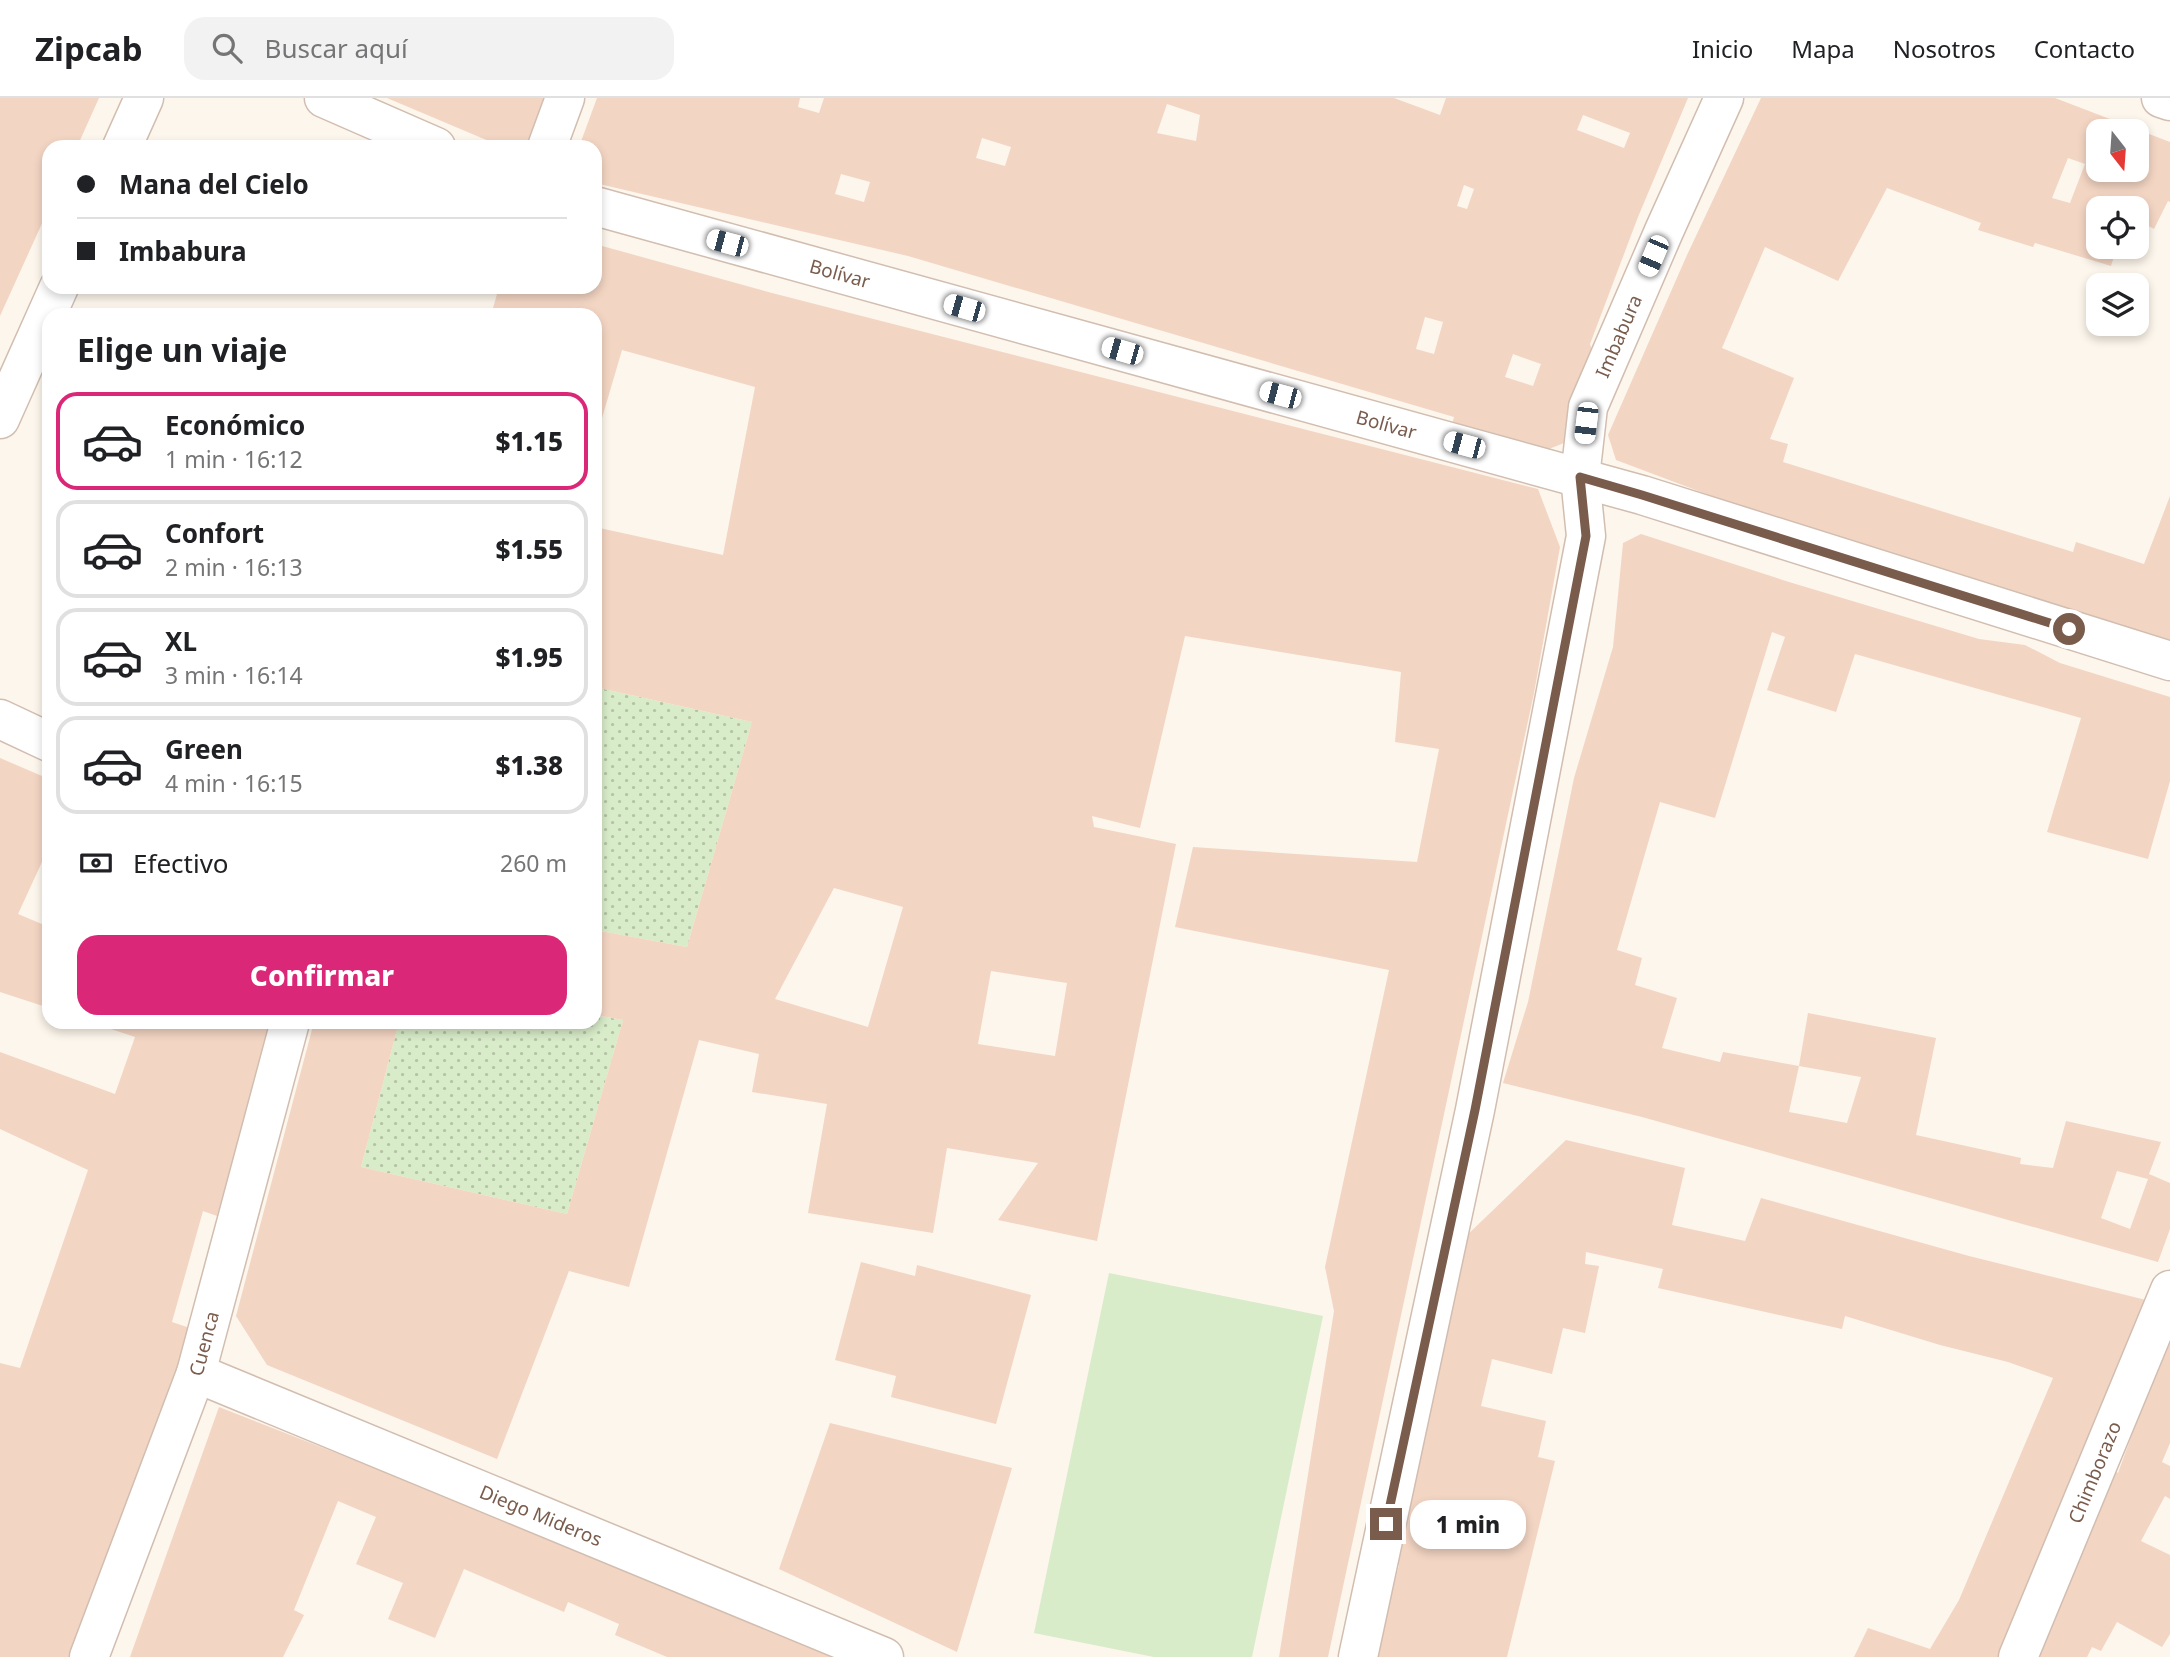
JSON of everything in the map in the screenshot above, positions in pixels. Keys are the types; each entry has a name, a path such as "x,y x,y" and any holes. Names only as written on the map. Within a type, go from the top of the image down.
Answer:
{"street":[{"path":"125,140 144,98"},
{"path":"324,98 420,140"},
{"path":"550,140 565,98"},
{"name":"Imbabura","path":"1358,1657 1475,1110 1586,536 1580,477 1588,407 1724,98"},
{"path":"2161,98 2170,101"},
{"name":"Bolívar","path":"602,208 1580,477 2170,661"},
{"path":"0,419 42,325"},
{"path":"0,719 42,739"},
{"name":"Cuenca","path":"89,1657 196,1373 288,1029"},
{"name":"Chimborazo","path":"2018,1657 2170,1290"},
{"name":"Diego Mideros","path":"196,1373 884,1657"}],"green space":[{"path":"602,689 752,722 687,947 602,931"},
{"path":"602,1016 623,1020 567,1214 361,1167 397,1029 602,1029"},
{"path":"1109,1273 1323,1316 1252,1657 1154,1657 1034,1633"}],"building":[{"path":"0,98 99,98 80,140 42,140 42,223 0,316"},
{"path":"387,98 545,98 530,140 486,140"},
{"path":"597,98 800,98 798,107 819,113 824,98 1394,98 1440,115 1446,98 1688,98 1638,217 1590,344 1596,362 1569,441 1544,451 1452,425 1454,417 908,256 602,185 602,140 582,140","holes":["1167,104 1200,115 1196,141 1157,133","1583,115 1630,133 1624,148 1577,130","982,138 1011,147 1005,166 976,158","841,174 870,182 864,202 835,194","1464,185 1474,189 1467,209 1457,206","1425,317 1443,322 1434,354 1416,349","1513,354 1541,364 1533,386 1505,377"]},
{"path":"1761,98 2055,98 2110,119 2086,119 2086,182 2149,182 2149,134 2170,142 2170,202 2168,201 2154,229 2149,226 2149,196 2086,196 2086,258 2035,243 2033,247 1978,230 1981,223 1887,188 1838,281 1765,247 1722,348 1794,378 1770,439 1788,444 1783,462 2073,552 2076,542 2144,564 2170,496 2170,643 2056,604 1993,590 1762,515 1616,460 1608,435 1687,255","holes":["2068,158 2085,164 2070,203 2052,198"]},
{"path":"602,246 772,293 1538,489 1560,547 1534,693 1328,1657 1279,1657 1334,1311 1325,1267 1389,970 1175,927 1193,847 1417,862 1439,749 1395,742 1401,672 1185,636 1140,828 1092,816 1094,827 1176,844 1097,1241 998,1220 1038,1163 947,1148 933,1233 808,1213 827,1104 752,1092 759,1054 699,1040 629,1287 569,1271 497,1459 267,1365 236,1316 312,1029 397,1029 361,1167 567,1214 623,1020 602,1016 602,931 687,947 752,722 602,689 602,529 723,555 755,387 622,350 602,418 602,308 493,308 497,294 602,294","holes":["834,888 903,907 868,1027 775,999","991,971 1067,983 1055,1056 978,1044"]},
{"path":"2088,259 2113,259 2111,266"},
{"path":"1641,534 1979,639 2025,645 2060,663 2170,697 2170,781 2148,859 2047,832 2081,718 1855,654 1836,712 1767,690 1785,637 1772,632 1715,818 1660,802 1617,950 1642,958 1635,985 1677,998 1662,1048 1720,1062 1723,1052 1799,1066 1808,1013 1936,1038 1916,1135 2021,1158 2020,1164 2053,1168 2066,1121 2161,1142 2149,1174 2170,1183 2170,1229 2158,1262 1642,1117 1503,1083 1528,1002 1574,778 1613,647 1623,543","holes":["1799,1066 1861,1077 1847,1123 1789,1112","2117,1171 2148,1179 2130,1229 2101,1218"]},
{"path":"0,758 42,776 42,862 18,914 42,924 42,1006 0,992"},
{"path":"111,1029 268,1029 217,1216 203,1211 172,1322 193,1329 74,1657 0,1657 0,1363 20,1368 88,1170 0,1129 0,1052 115,1094 135,1037"},
{"path":"1566,1140 1685,1168 1672,1225 1745,1241 1761,1198 1969,1256 2146,1300 2001,1657 1854,1657 1868,1628 1930,1649 1959,1600 2053,1378 2008,1362 1940,1345 1845,1316 1842,1329 1658,1288 1663,1269 1586,1252 1585,1264 1599,1266 1585,1333 1563,1328 1552,1374 1492,1359 1481,1406 1546,1421 1538,1457 1555,1461 1507,1657 1375,1657 1399,1565 1388,1562 1463,1239"},
{"path":"861,1262 915,1276 917,1265 1031,1295 996,1424 891,1397 896,1376 835,1360"},
{"path":"2170,1330 2170,1443 2162,1462 2170,1466 2170,1499 2165,1496 2141,1541 2170,1555 2170,1634 2162,1647 2117,1622 2101,1651 2092,1647 2087,1657 2030,1657 2111,1468 2118,1473"},
{"path":"219,1407 441,1494 836,1657 667,1657 615,1635 619,1624 568,1602 564,1612 464,1569 435,1638 388,1619 403,1583 356,1564 376,1517 338,1501 294,1610 304,1615 283,1657 130,1657"},
{"path":"830,1423 1012,1468 957,1652 779,1569"}],"route":[{"path":"1386,1524 1475,1110 1586,536 1580,477 2069,629"}]}
